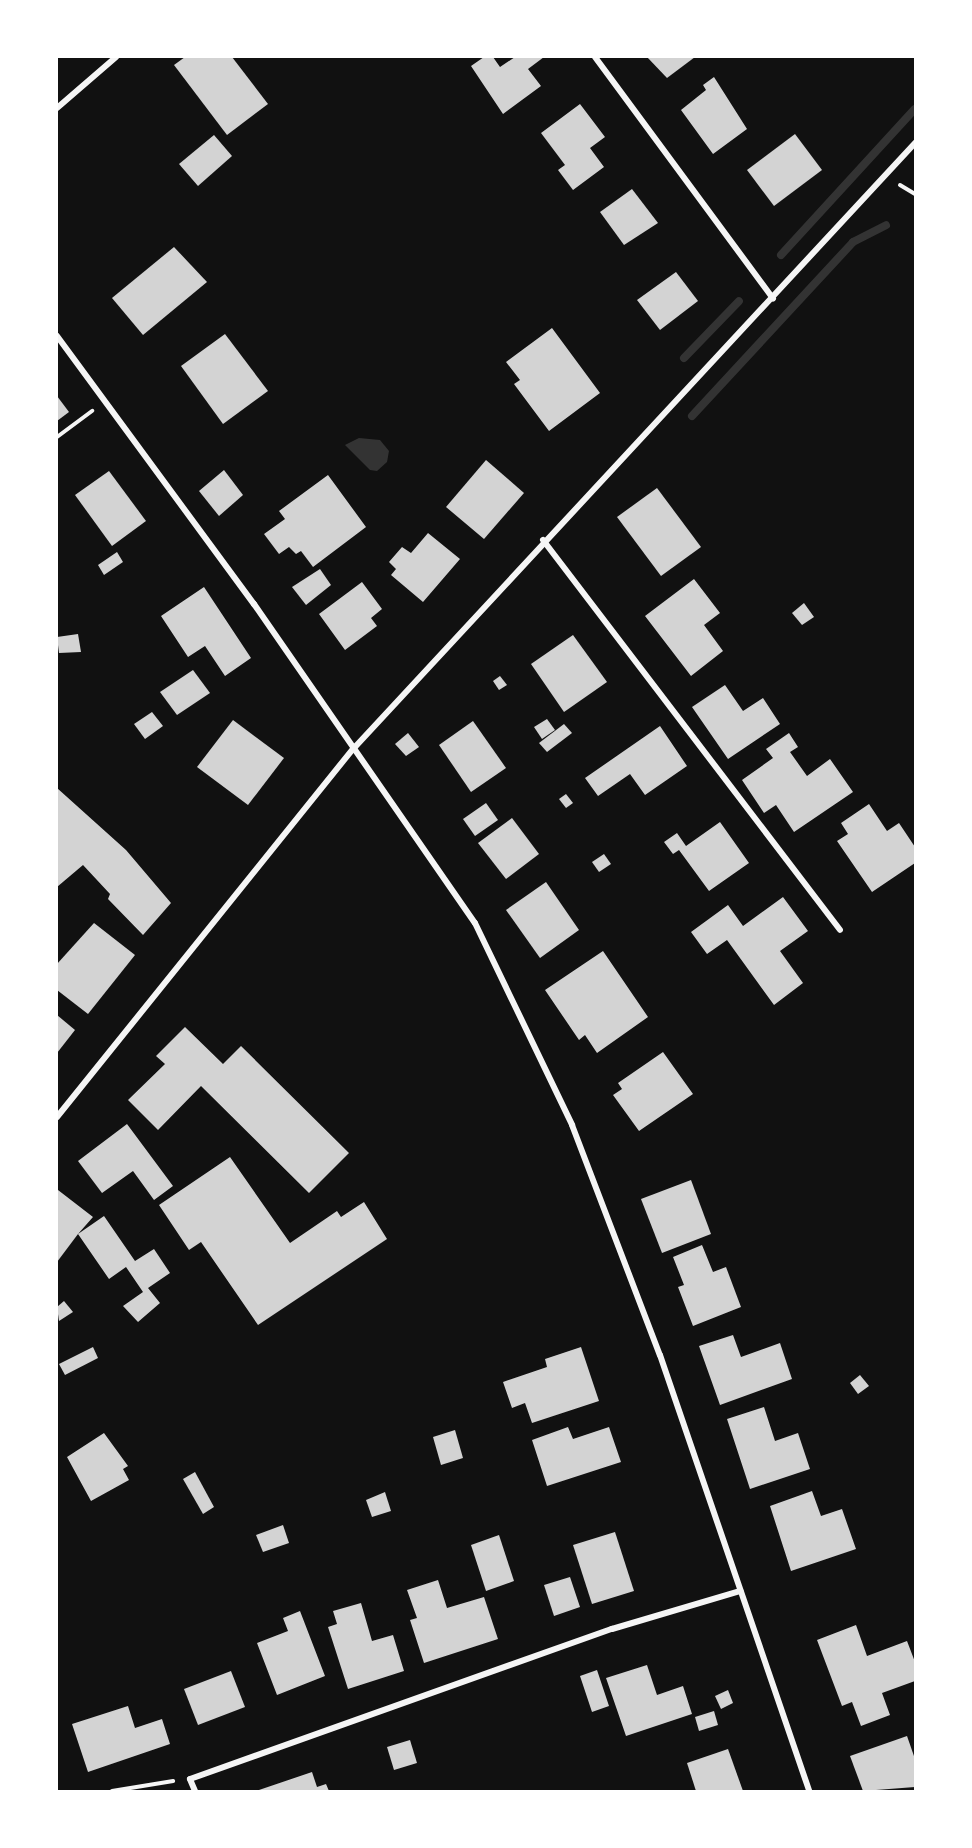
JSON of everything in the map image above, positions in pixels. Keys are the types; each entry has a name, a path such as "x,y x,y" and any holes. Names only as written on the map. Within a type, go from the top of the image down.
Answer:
{"street":[{"path":"57,108 116,57"},
{"path":"595,57 773,298"},
{"path":"57,1117 356,747 543,540 773,298 915,143"},
{"path":"57,336 356,747 476,923 572,1125 660,1354 809,1791"},
{"path":"543,540 840,930"},
{"path":"195,1791 190,1779 612,1629 740,1591"}],"path":[{"path":"57,437 104,401"},
{"path":"112,1791 190,1779"}],"shaded area":[{"path":"359,438 380,440 389,451 387,462 377,471 370,470 345,445"}],"building":[{"path":"185,57 232,57 268,104 227,135 174,65"},
{"path":"484,57 493,57 500,67 515,57 544,57 528,69 541,86 503,114 471,66"},
{"path":"647,57 695,57 667,78"},
{"path":"714,77 747,129 713,154 681,110 706,90 703,85"},
{"path":"580,104 605,137 590,148 604,167 573,190 558,170 565,165 541,133"},
{"path":"795,134 822,170 774,206 747,170"},
{"path":"214,135 232,156 198,186 179,164"},
{"path":"632,189 658,223 624,245 600,212"},
{"path":"174,247 207,282 143,335 112,298"},
{"path":"676,272 698,301 660,330 637,300"},
{"path":"552,328 600,393 549,431 514,384 520,380 506,362"},
{"path":"225,334 268,391 223,424 181,366"},
{"path":"57,396 69,412 57,421"},
{"path":"486,460 524,493 484,539 446,507"},
{"path":"224,470 243,495 219,516 199,491"},
{"path":"109,471 146,521 112,546 75,495"},
{"path":"328,475 366,527 313,567 301,551 296,554 289,547 279,554 264,534 285,519 279,511"},
{"path":"657,488 701,547 661,576 617,517"},
{"path":"428,533 460,559 423,602 391,575 396,569 389,562 402,547 411,553"},
{"path":"117,552 123,562 104,575 98,565"},
{"path":"320,569 331,585 306,605 292,587"},
{"path":"694,579 720,613 704,625 723,651 691,676 645,616"},
{"path":"362,582 382,609 371,618 377,626 345,650 319,614"},
{"path":"204,587 251,658 225,676 205,646 188,657 161,616"},
{"path":"804,603 814,617 802,625 792,613"},
{"path":"78,634 81,652 59,653 57,637"},
{"path":"573,635 607,682 564,712 531,664"},
{"path":"193,670 210,693 177,715 160,692"},
{"path":"500,676 507,685 499,690 493,681"},
{"path":"725,685 743,711 763,698 780,724 728,759 692,707"},
{"path":"152,712 163,726 145,739 134,724"},
{"path":"547,719 555,730 542,739 534,727"},
{"path":"233,720 284,758 248,805 197,767"},
{"path":"473,721 506,768 471,792 439,745"},
{"path":"564,724 572,733 547,752 539,743"},
{"path":"660,726 687,766 645,795 630,774 598,796 585,778"},
{"path":"408,733 419,747 406,756 395,744"},
{"path":"789,733 798,747 790,752 807,776 830,759 853,792 794,832 776,805 764,813 742,780 773,758 766,749"},
{"path":"57,788 126,850 171,903 143,935 108,899 110,894 83,865 57,887"},
{"path":"566,794 573,803 566,808 559,799"},
{"path":"486,803 498,820 475,836 463,819"},
{"path":"869,804 887,831 899,823 915,847 915,863 872,892 837,841 848,834 841,823"},
{"path":"512,818 539,854 506,879 478,843"},
{"path":"720,822 749,863 709,891 679,850 673,854 664,842 677,833 686,846"},
{"path":"604,854 611,864 599,872 592,862"},
{"path":"546,882 579,930 540,958 506,910"},
{"path":"783,897 808,931 780,951 803,983 774,1005 727,940 707,954 691,932 728,905 743,926"},
{"path":"94,923 135,955 88,1014 57,990 57,964"},
{"path":"603,951 648,1017 597,1053 585,1035 579,1040 545,990"},
{"path":"57,1015 75,1030 57,1053"},
{"path":"185,1027 223,1064 241,1046 349,1153 309,1193 201,1086 158,1130 128,1100 165,1064 156,1056"},
{"path":"663,1052 693,1094 639,1131 613,1095 622,1089 618,1083"},
{"path":"127,1124 173,1186 154,1200 133,1171 102,1193 78,1161"},
{"path":"230,1157 290,1243 337,1211 341,1217 364,1202 387,1239 258,1325 201,1242 189,1250 159,1205"},
{"path":"691,1180 711,1234 662,1253 641,1199"},
{"path":"58,1190 93,1217 57,1262"},
{"path":"104,1216 135,1261 154,1249 170,1273 148,1288 160,1303 138,1322 123,1306 143,1292 126,1267 109,1279 78,1234"},
{"path":"702,1245 713,1272 726,1267 741,1307 693,1326 678,1287 684,1285 673,1257"},
{"path":"64,1301 73,1312 59,1321 57,1307"},
{"path":"733,1335 741,1357 780,1343 792,1379 720,1405 699,1346"},
{"path":"93,1347 98,1358 65,1375 59,1364"},
{"path":"581,1347 599,1401 532,1423 525,1403 512,1408 503,1382 547,1367 545,1359"},
{"path":"860,1375 869,1386 858,1394 850,1383"},
{"path":"764,1407 775,1441 798,1433 810,1469 750,1489 727,1419"},
{"path":"568,1427 573,1439 609,1427 621,1462 547,1486 532,1440"},
{"path":"455,1430 463,1458 441,1465 433,1437"},
{"path":"104,1433 128,1466 123,1469 129,1480 91,1501 67,1457"},
{"path":"195,1472 214,1507 203,1514 183,1479"},
{"path":"812,1491 821,1516 842,1509 856,1549 791,1571 770,1506"},
{"path":"385,1492 391,1511 372,1517 366,1500"},
{"path":"283,1525 289,1543 263,1552 256,1535"},
{"path":"615,1532 634,1591 592,1604 573,1545"},
{"path":"499,1535 514,1581 486,1591 471,1545"},
{"path":"570,1577 580,1607 554,1616 544,1585"},
{"path":"438,1580 447,1608 484,1597 498,1639 424,1663 410,1620 417,1618 407,1590"},
{"path":"361,1603 372,1641 393,1635 404,1671 348,1689 328,1627 337,1624 333,1611"},
{"path":"300,1611 325,1676 277,1695 257,1643 288,1631 283,1618"},
{"path":"856,1625 867,1656 907,1641 915,1662 915,1681 882,1693 890,1715 861,1726 852,1702 842,1706 817,1640"},
{"path":"647,1665 657,1695 683,1686 692,1714 626,1736 606,1678"},
{"path":"597,1670 609,1706 592,1712 580,1676"},
{"path":"231,1671 245,1707 198,1725 184,1689"},
{"path":"728,1690 733,1703 721,1709 715,1696"},
{"path":"128,1706 135,1728 162,1719 170,1744 88,1772 72,1724"},
{"path":"714,1711 718,1725 699,1731 695,1717"},
{"path":"907,1736 915,1759 915,1787 863,1791 850,1756"},
{"path":"410,1740 417,1763 394,1770 387,1747"},
{"path":"728,1749 743,1791 696,1791 687,1763"},
{"path":"312,1772 317,1787 326,1784 329,1791 256,1791"}],"waterway":[{"path":"781,255 915,109"},
{"path":"692,416 853,242 886,225"},
{"path":"684,358 739,301"}]}
